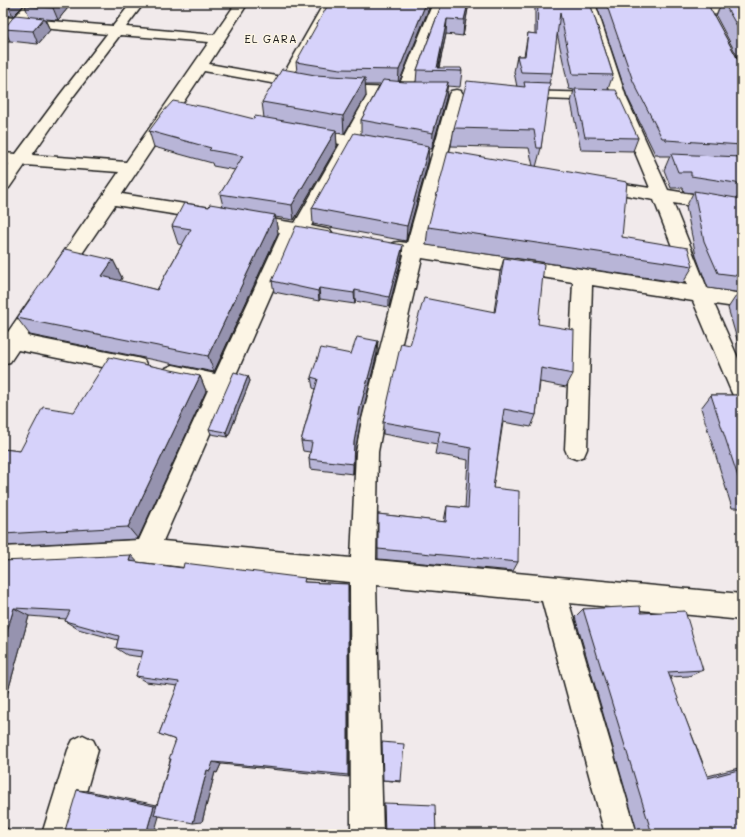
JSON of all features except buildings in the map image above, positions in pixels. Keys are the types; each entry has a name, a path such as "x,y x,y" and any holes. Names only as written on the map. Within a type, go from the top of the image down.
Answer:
{"street":[{"path":"3,38 34,3"},
{"path":"3,184 64,99 138,3"},
{"path":"222,384 6,345 131,168 179,111 200,66 242,3"},
{"path":"286,82 330,3"},
{"path":"200,66 321,88 412,93 439,3"},
{"path":"589,3 619,97 656,162 661,196 700,294 742,391"},
{"path":"640,3 702,6 742,13"},
{"path":"702,6 711,22"},
{"path":"3,20 219,39"},
{"path":"146,552 295,228 350,141 377,92"},
{"path":"367,834 363,571 367,452 373,419 414,251 456,94"},
{"path":"502,95 619,97"},
{"path":"287,130 395,149"},
{"path":"3,158 131,168"},
{"path":"585,182 661,196 742,208"},
{"path":"109,198 338,236"},
{"path":"384,245 414,251 742,301"},
{"path":"576,449 583,277"},
{"path":"3,559 146,552 363,571 742,608"},
{"path":"552,589 620,834"},
{"path":"58,834 83,750"}],"district":[{"name":"EL GARA","path":"271,39"}]}
